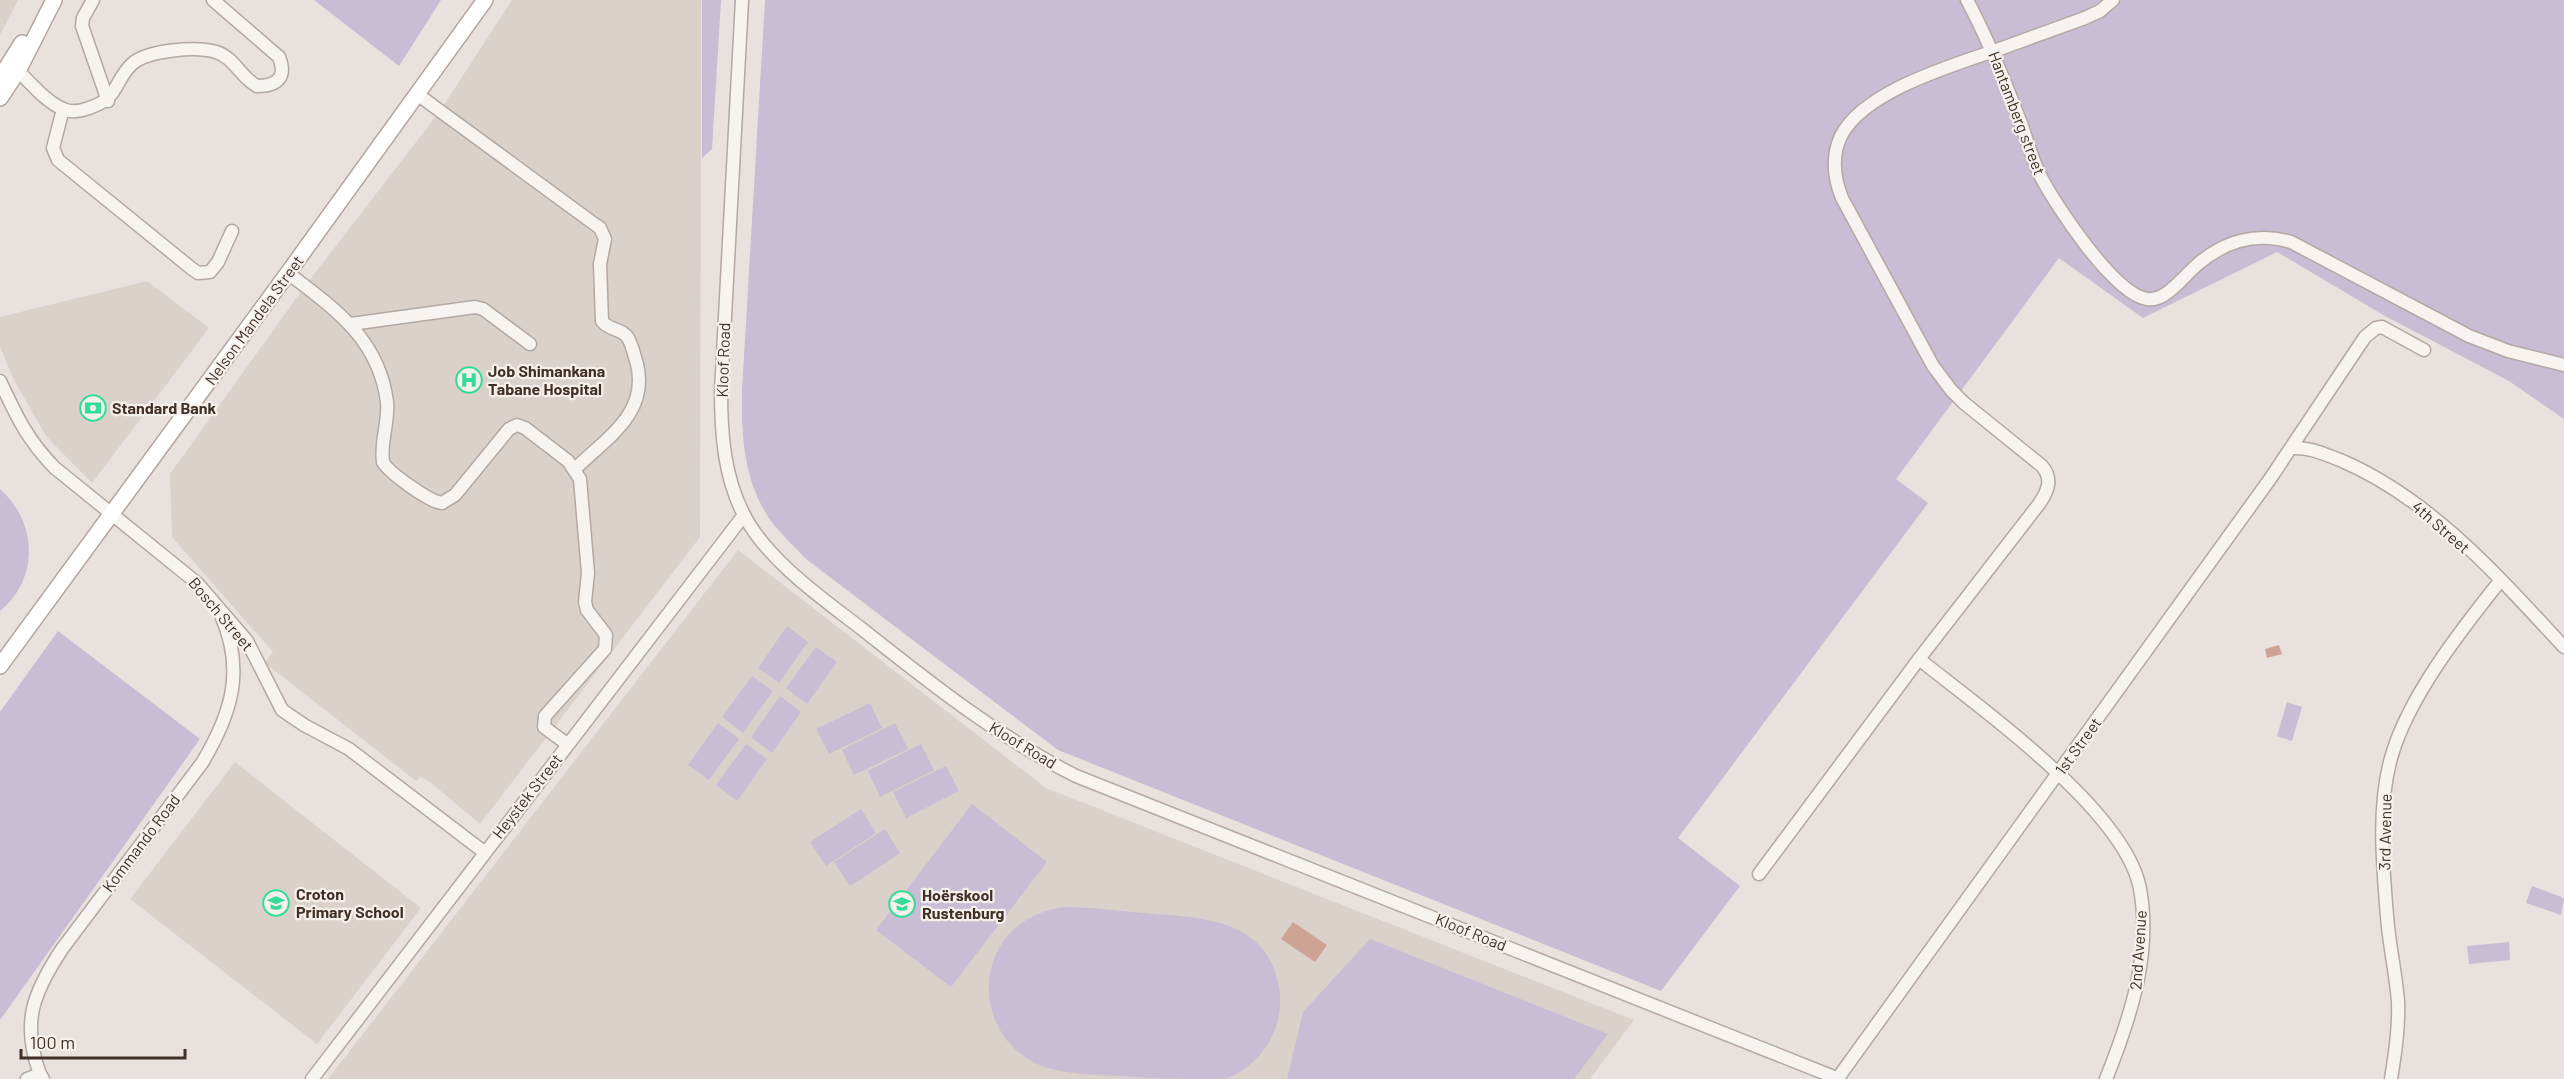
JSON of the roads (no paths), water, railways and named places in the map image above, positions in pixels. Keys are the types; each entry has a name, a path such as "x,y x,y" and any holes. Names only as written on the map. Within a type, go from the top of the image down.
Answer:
{"main road":[{"path":"0,98 18,71 54,0"},
{"name":"Nelson Mandela Street","path":"0,666 485,0"},
{"path":"0,78 21,44 41,24"}],"street":[{"path":"93,0 83,18 82,27 108,101"},
{"path":"18,71 63,110 82,111 108,101 126,72 139,60 159,53 182,50 205,50 230,58 243,76 257,86 273,85 278,81 282,66 279,57 213,0"},
{"name":"Kloof Road","path":"742,0 721,391 726,463 744,515 756,534 799,578 918,674 997,732 1076,776 1839,1079"},
{"name":"Hantamberg street","path":"1967,0 1993,51 2040,175 2079,237 2104,267 2127,289 2148,299 2158,298 2168,292 2203,260 2231,244 2252,237 2267,236 2291,242 2469,336 2508,351 2564,365"},
{"path":"1759,874 2045,495 2049,479 2047,471 2036,459 1958,396 1933,366 1842,198 1836,182 1835,151 1841,135 1867,109 1901,86 2085,18 2100,11 2113,0"},
{"path":"417,94 593,223 603,233 600,264 602,321 610,328 625,334 632,344 638,369 638,401 628,418 575,469"},
{"path":"63,110 53,147 58,160 191,268 204,274 214,268 232,231"},
{"path":"288,273 351,324 370,352 383,385 387,415 383,462 390,470 430,498 442,503 455,495 509,429 517,425 532,433 575,469 580,480 584,507 588,573 585,602 587,610 606,635 607,642 600,655 545,716 544,727 567,744"},
{"path":"351,324 475,307 483,309 530,344"},
{"name":"1st Street","path":"1839,1079 2292,448 2365,337 2376,328 2382,327 2424,350"},
{"name":"Bosch Street","path":"0,381 19,422 36,448 55,468 188,574 238,628 256,656 282,710 304,725 349,749 484,852"},
{"name":"4th Street","path":"2292,448 2319,451 2358,468 2393,488 2452,534 2564,647"},
{"name":"Heystek Street","path":"312,1079 744,515"},
{"name":"3rd Avenue","path":"2391,1079 2397,1034 2397,1002 2387,920 2382,819 2391,757 2414,705 2448,649 2500,581"},
{"name":"Kommando Road","path":"41,1076 31,1046 30,1029 32,1010 44,976 202,763 228,713 232,694 232,648 229,633 218,607"},
{"name":"2nd Avenue","path":"1919,659 2024,744 2104,821 2120,841 2140,887 2142,934 2136,994 2106,1079"},
{"path":"27,1079 41,1076"}],"place":[{"name":"Job Shimankana Tabane Hospital","path":"469,380"},
{"name":"Standard Bank","path":"93,408"},
{"name":"Croton Primary School","path":"276,903"},
{"name":"Hoërskool Rustenburg","path":"902,904"}]}
